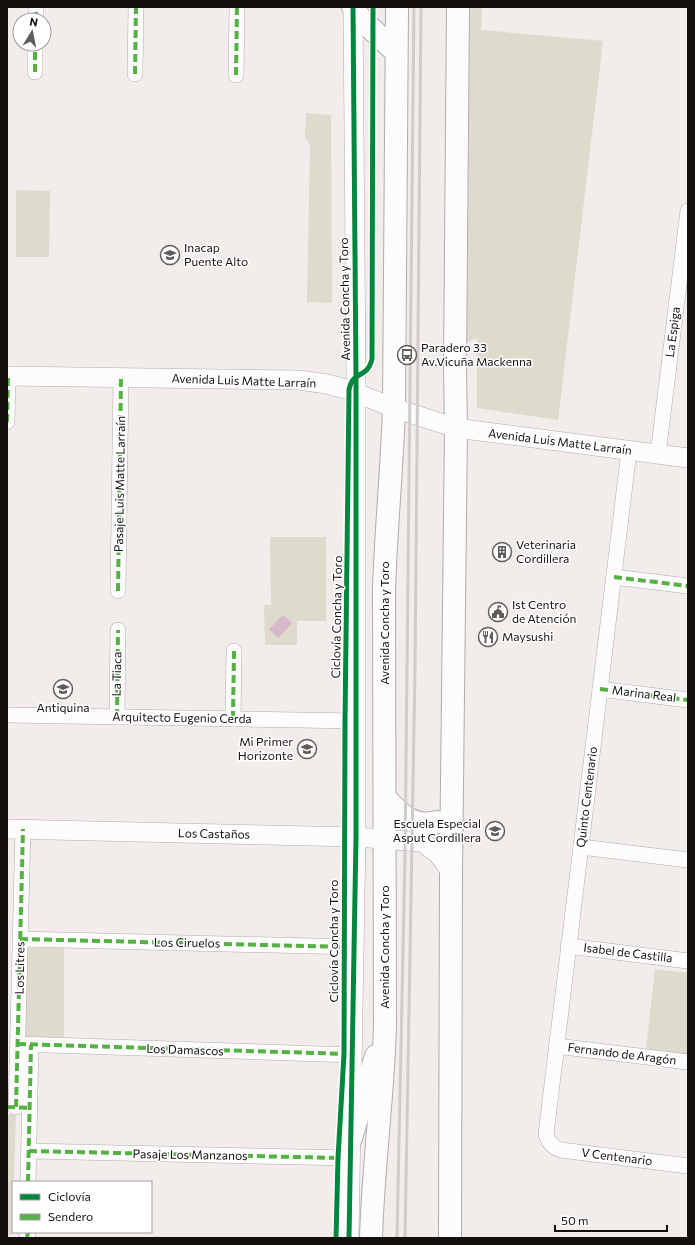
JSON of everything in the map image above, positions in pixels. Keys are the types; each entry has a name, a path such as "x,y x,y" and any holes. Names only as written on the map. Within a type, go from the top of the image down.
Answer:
{"main road":[{"path":"353,7 360,18 396,52"},
{"name":"Avenida Concha y Toro","path":"371,1238 374,1177 382,1085 384,1026 384,589 394,408 397,7"},
{"path":"450,1238 450,873 456,428 455,368 458,7"},
{"path":"385,798 399,813 412,821 430,824 438,822"},
{"path":"351,1148 384,1026"}],"street":[{"path":"135,74 136,7"},
{"path":"236,75 237,7"},
{"name":"Avenida Concha y Toro","path":"349,1238 356,837 356,393 353,7"},
{"path":"35,52 35,72"},
{"name":"La Espiga","path":"658,454 688,210"},
{"path":"7,376 7,422"},
{"name":"Avenida Luis Matte Larraín","path":"7,376 299,380 327,384 456,428 688,458"},
{"name":"Pasaje Luis Matte Larraín","path":"118,591 121,377"},
{"name":"Quinto Centenario","path":"549,1142 546,1129 629,451"},
{"path":"614,577 688,586"},
{"name":"La Tiaca","path":"117,717 118,630"},
{"path":"233,719 234,651"},
{"name":"Marina Real","path":"600,689 688,700"},
{"name":"Arquitecto Eugenio Cerda","path":"7,715 356,722"},
{"path":"450,873 446,863 438,854 422,842 438,822 451,800"},
{"name":"Los Castaños","path":"15,829 356,837 422,842"},
{"name":"Los Litres","path":"15,829 24,1045 18,1107 29,1151 28,1181"},
{"path":"581,847 688,860"},
{"name":"Los Ciruelos","path":"20,939 354,947"},
{"name":"Isabel de Castilla","path":"568,946 688,961"},
{"name":"Los Damascos","path":"24,1045 353,1055"},
{"name":"Fernando de Aragón","path":"556,1046 688,1062"},
{"name":"V Centenario","path":"549,1142 552,1146 561,1150 688,1166"},
{"name":"Pasaje Los Manzanos","path":"29,1151 351,1148"}],"shaded area":[{"path":"470,7 482,7 481,30 603,41 558,420 477,408 477,338 467,342"},
{"path":"306,113 331,115 332,303 307,302 310,147 305,137"},
{"path":"16,190 50,191 49,257 16,257"},
{"path":"270,537 326,537 326,621 297,621 297,645 265,645 264,605 271,605"},
{"path":"283,615 292,623 278,638 269,629"},
{"path":"26,948 64,948 64,1041 29,1039 24,1035"},
{"path":"655,969 688,973 688,1056 646,1050"},
{"path":"7,1114 16,1114 14,1181 12,1181 12,1235 7,1235"}],"railway":[{"path":"397,1238 405,856 414,7"},
{"path":"405,1238 415,670 421,7"}],"marked path":[{"path":"36,7 36,12"},
{"path":"135,74 136,7"},
{"path":"236,75 237,7"},
{"path":"35,52 35,72"},
{"path":"7,422 8,376"},
{"path":"118,591 121,377"},
{"path":"614,577 688,586"},
{"path":"117,717 118,630"},
{"path":"233,719 234,651"},
{"path":"600,689 688,700"},
{"path":"16,1107 23,829"},
{"path":"20,939 346,947"},
{"path":"18,1044 348,1054"},
{"path":"28,1181 31,1045"},
{"path":"7,1107 30,1108"},
{"path":"29,1151 341,1158"},
{"path":"27,1238 28,1233"}],"cycle path":[{"path":"349,1238 356,837 356,376 353,7"},
{"name":"Ciclovía Concha y Toro","path":"336,1238 338,1158 344,1054 345,721 349,390 354,379 367,370 370,366 372,359 373,7"}],"place":[{"name":"Inacap Puente Alto","path":"170,255"},
{"name":"Paradero 33 Av.Vicuña Mackenna","path":"407,355"},
{"name":"Veterinaria Cordillera","path":"502,552"},
{"name":"Ist Centro de Atención","path":"498,612"},
{"name":"Maysushi","path":"488,637"},
{"name":"Antiquina","path":"63,689"},
{"name":"Mi Primer Horizonte","path":"307,749"},
{"name":"Escuela Especial Asput Cordillera","path":"495,831"}]}
